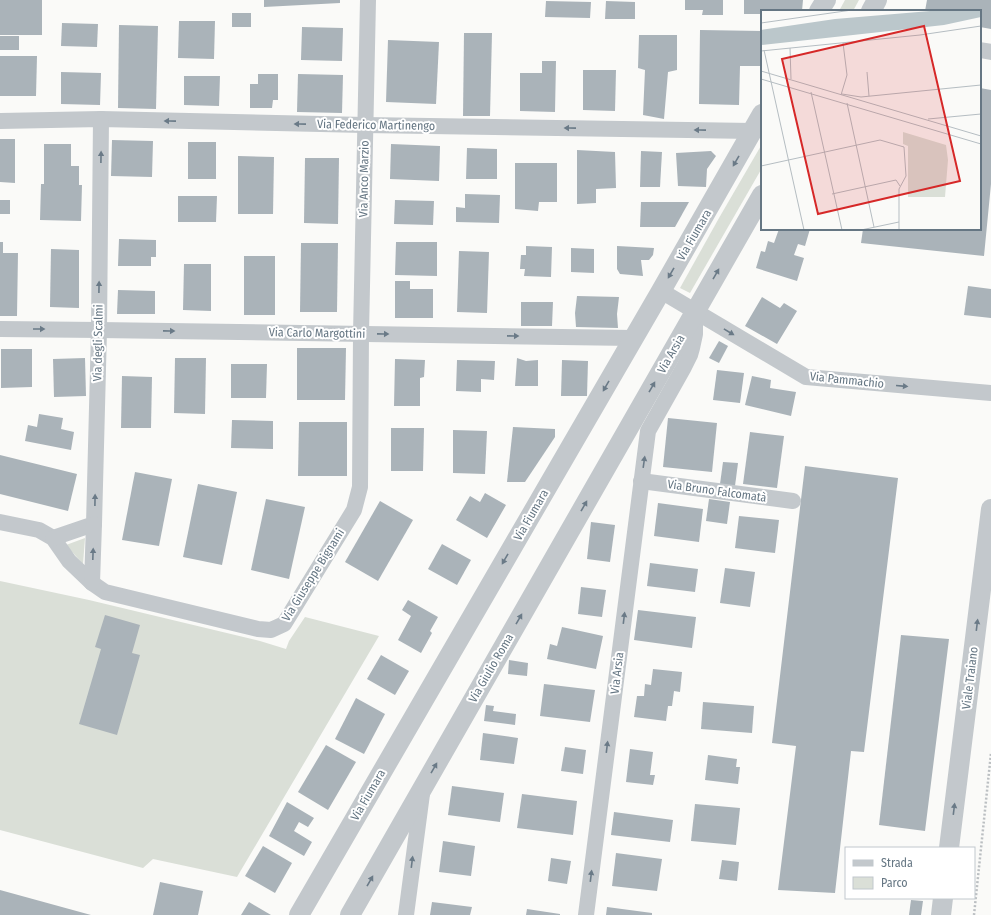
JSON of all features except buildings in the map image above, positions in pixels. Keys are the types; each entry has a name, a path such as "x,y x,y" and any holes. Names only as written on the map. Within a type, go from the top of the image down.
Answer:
{"street":[{"name":"Via Anco Marzio","path":"361,334 368,0"},
{"path":"820,10 826,0"},
{"path":"872,10 877,0"},
{"path":"981,50 991,52"},
{"name":"Via Federico Martinengo","path":"0,121 101,119 365,125 758,122"},
{"name":"Via degli Scalmi","path":"92,583 99,330 101,119"},
{"name":"Via Fiumara","path":"299,915 758,122"},
{"name":"Via Arsia","path":"586,915 641,481 640,426 695,312 761,197"},
{"name":"Via Pammachio","path":"661,291 806,377 991,393"},
{"name":"Via Carlo Margottini","path":"0,329 633,338"},
{"name":"Via Giuseppe Bignami","path":"0,522 39,530 53,538 69,561 92,583 105,592 258,629 271,630 284,624 354,510 360,487 361,334"},
{"name":"Via Giulio Roma","path":"350,915 423,788 640,426"},
{"name":"Via Bruno Falcomatà","path":"641,481 793,502"},
{"name":"Viale Traiano","path":"949,847 991,509"},
{"path":"53,538 94,524"},
{"path":"406,915 423,788"},
{"path":"942,915 943,899"}],"path":[{"path":"974,915 991,753"}],"green space":[{"path":"845,0 859,0 854,10 840,10"},
{"path":"761,146 761,170 690,293 680,288"},
{"path":"85,538 83,564 66,545"},
{"path":"0,581 89,600 260,641 286,649 289,641 305,617 379,636 237,877 153,859 143,868 0,830"}]}
